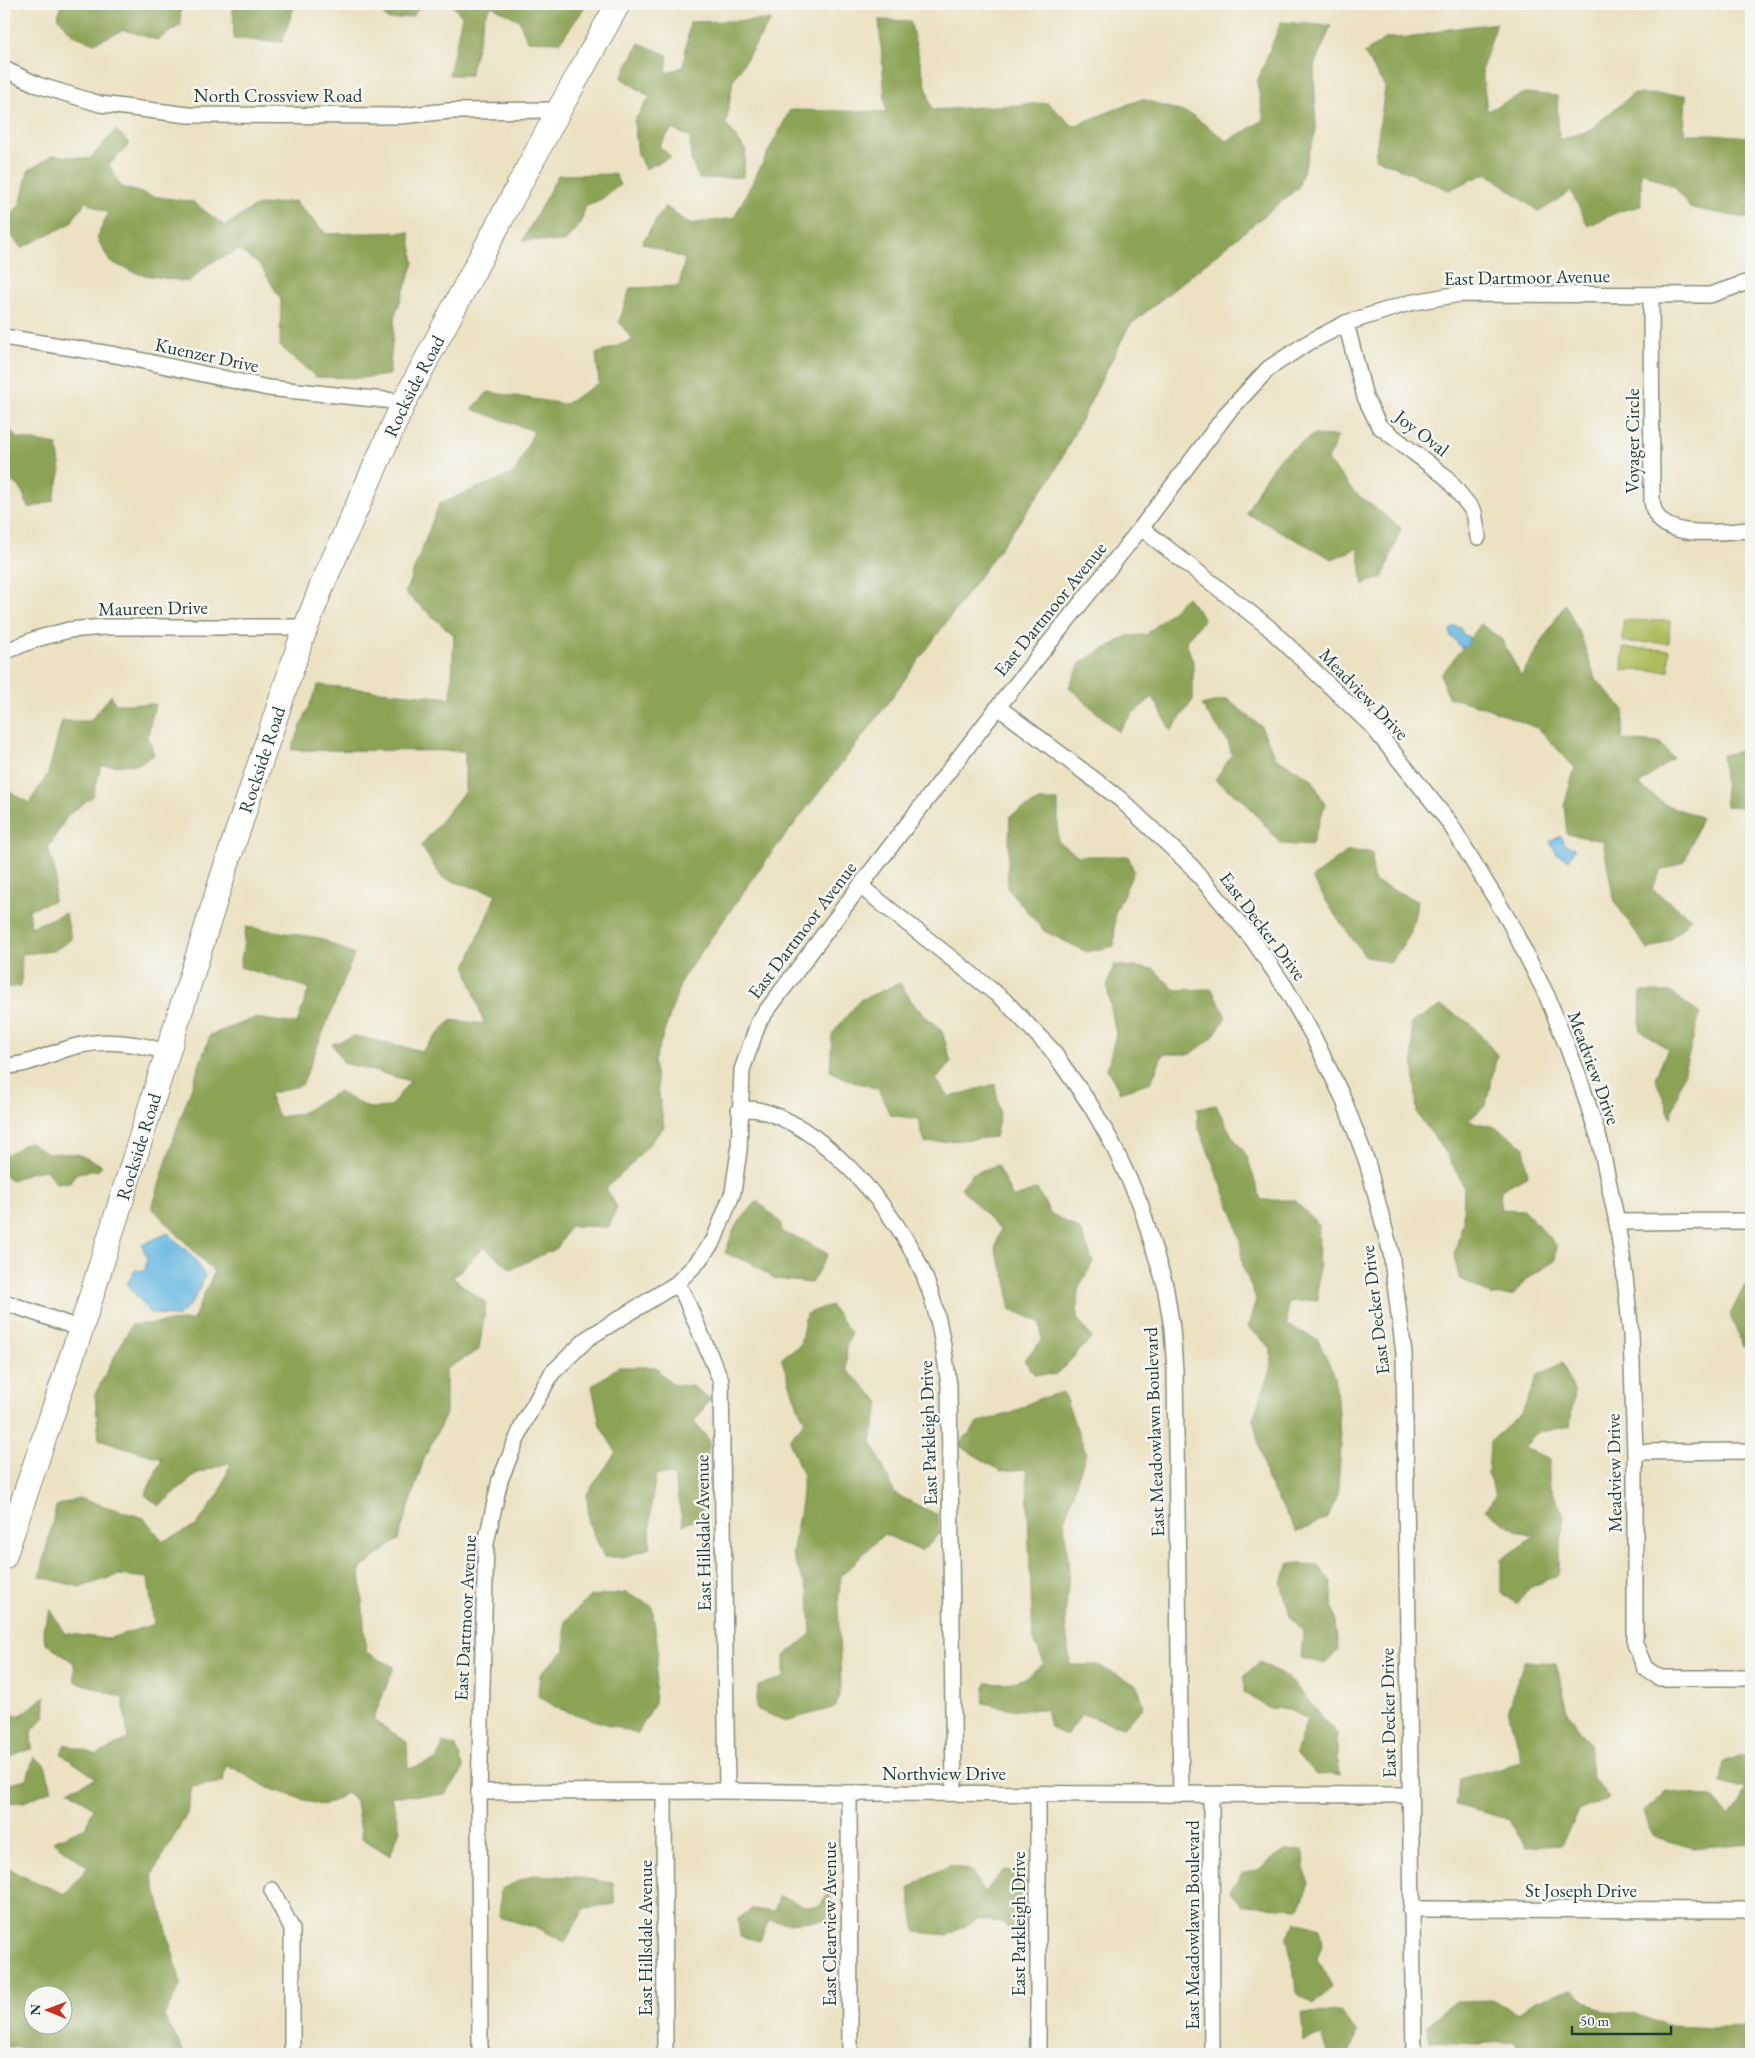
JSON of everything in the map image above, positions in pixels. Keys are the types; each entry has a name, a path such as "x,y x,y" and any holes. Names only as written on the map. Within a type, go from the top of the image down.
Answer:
{"main road":[{"name":"Rockside Road","path":"4,1557 81,1329 169,1053 224,872 306,627 323,584 404,402 559,110 618,4"}],"street":[{"name":"North Crossview Road","path":"4,69 38,86 100,104 188,115 392,116 449,111 559,110"},
{"name":"East Dartmoor Avenue","path":"480,2054 479,1792 486,1543 500,1480 524,1422 552,1373 588,1338 676,1284 696,1264 714,1240 733,1192 739,1151 739,1110 742,1070 760,1021 860,886 998,707 1140,528 1228,412 1269,368 1306,344 1346,323 1409,303 1459,294 1710,294 1751,281"},
{"name":"Voyager Circle","path":"1652,295 1652,500 1655,514 1668,526 1684,532 1751,530"},
{"name":"Joy Oval","path":"1346,323 1365,397 1380,426 1446,477 1474,512 1478,537"},
{"name":"Kuenzer Drive","path":"4,337 116,355 268,388 404,402"},
{"name":"Meadview Drive","path":"1140,528 1267,626 1372,726 1448,822 1509,921 1547,996 1578,1074 1600,1142 1617,1222 1631,1335 1635,1452 1635,1644 1645,1668 1660,1678 1751,1678"},
{"name":"Maureen Drive","path":"4,652 36,639 68,630 104,627 306,627"},
{"name":"East Decker Drive","path":"998,707 1120,799 1192,867 1253,940 1285,987 1312,1034 1343,1098 1367,1162 1391,1253 1404,1353 1414,2054"},
{"name":"East Meadowlawn Boulevard","path":"860,886 1004,1000 1051,1049 1091,1106 1112,1144 1140,1203 1165,1285 1174,1345 1182,1794"},
{"path":"4,1066 16,1066 81,1045 142,1045 169,1053"},
{"name":"East Parkleigh Drive","path":"739,1110 756,1109 783,1118 818,1141 856,1174 892,1216 918,1261 940,1322 949,1385 954,1792"},
{"path":"1617,1222 1751,1222"},
{"name":"East Hillsdale Avenue","path":"676,1284 684,1295 721,1381 727,1791"},
{"path":"4,1302 81,1329"},
{"path":"1635,1452 1751,1451"},
{"name":"Northview Drive","path":"479,1792 727,1791 1409,1795"},
{"name":"East Hillsdale Avenue","path":"664,1792 665,2054"},
{"name":"East Clearview Avenue","path":"849,1793 850,2054"},
{"name":"East Parkleigh Drive","path":"1038,1794 1038,2054"},
{"name":"East Meadowlawn Boulevard","path":"1211,1795 1212,2054"},
{"path":"272,1890 292,1929 292,2054"},
{"name":"St Joseph Drive","path":"1411,1910 1751,1910"}],"green space":[{"path":"61,4 180,4 181,25 157,40 124,30 94,43 73,35 58,17"},
{"path":"234,4 295,4 282,42 234,39"},
{"path":"376,4 421,4 413,16 388,20"},
{"path":"451,4 584,4 584,9 560,42 527,41 519,20 492,6 485,15 470,75 449,75 462,16"},
{"path":"771,20 733,80 726,124 746,151 743,177 699,179 691,160 690,137 672,129 659,146 671,157 645,169 638,155 634,121 650,97 621,78 639,43 668,55 666,73 683,67 690,22"},
{"path":"879,20 910,21 932,110 1048,103 1073,126 1142,99 1192,115 1227,141 1264,120 1257,82 1281,22 1331,26 1314,66 1316,131 1298,188 1129,326 1052,477 870,727 767,859 682,979 654,1062 664,1127 627,1169 606,1188 617,1207 609,1227 570,1226 557,1248 511,1269 484,1247 453,1278 486,1303 479,1350 446,1369 446,1414 424,1459 398,1540 360,1569 366,1652 394,1667 373,1720 407,1742 408,1769 438,1759 443,1743 456,1747 464,1769 445,1795 391,1796 400,1829 390,1856 362,1838 356,1803 347,1793 323,1806 268,1788 226,1764 223,1782 192,1787 187,1814 152,1875 181,1984 164,2016 185,2054 26,2054 20,2048 4,2046 4,1864 20,1875 65,1894 88,1867 53,1841 86,1827 93,1808 69,1790 96,1778 61,1754 65,1744 97,1755 128,1739 123,1698 75,1681 74,1663 45,1643 43,1628 51,1610 64,1633 107,1639 154,1624 148,1578 118,1575 81,1587 40,1577 56,1506 78,1498 144,1518 163,1541 196,1526 220,1492 231,1462 198,1473 159,1506 145,1495 162,1459 99,1439 95,1394 131,1325 193,1320 214,1272 152,1208 175,1134 210,1035 255,1018 297,1024 309,988 240,967 246,927 320,938 354,955 302,1085 269,1094 278,1117 299,1114 338,1092 369,1108 390,1107 410,1081 344,1063 332,1044 355,1036 422,1051 451,1020 484,1024 466,967 496,894 442,878 421,846 465,791 465,751 291,750 318,685 451,698 454,635 405,593 439,504 515,473 534,431 472,409 488,392 565,404 599,383 596,354 633,340 619,322 630,288 679,286 685,259 642,243 665,206 689,224 734,218 790,110 886,112"},
{"path":"1497,23 1482,69 1487,111 1525,93 1557,96 1559,140 1588,131 1633,94 1686,95 1684,134 1751,137 1751,219 1690,208 1675,187 1641,172 1641,206 1620,211 1588,226 1571,191 1539,212 1487,173 1449,190 1375,158 1385,87 1364,53 1387,38 1415,37 1449,29"},
{"path":"116,130 130,144 109,165 121,187 152,196 193,202 225,226 255,206 295,201 326,234 409,232 414,263 395,315 389,375 362,378 316,377 280,346 281,300 261,266 239,250 210,263 188,282 139,274 110,262 97,238 108,213 85,202 70,224 21,248 4,225 4,221 20,205 28,171 53,155 90,159"},
{"path":"615,174 620,185 603,198 585,207 581,222 565,242 523,240 558,175"},
{"path":"4,422 17,438 57,445 61,470 53,501 29,508 20,487 4,477"},
{"path":"1313,435 1338,436 1328,460 1353,491 1401,528 1383,577 1363,584 1358,548 1332,559 1246,513 1263,481 1279,458"},
{"path":"1187,597 1204,619 1186,641 1193,662 1193,700 1171,731 1153,697 1133,713 1118,732 1069,687 1081,662 1128,636 1146,635"},
{"path":"1565,604 1581,636 1595,678 1624,710 1622,740 1660,743 1673,758 1639,785 1666,805 1701,817 1685,861 1661,871 1652,889 1691,918 1671,939 1648,950 1614,901 1603,841 1567,834 1564,805 1575,768 1539,729 1487,708 1448,697 1441,675 1481,624 1502,640 1521,676"},
{"path":"1623,620 1670,621 1669,643 1623,642"},
{"path":"1623,648 1669,650 1669,671 1622,670"},
{"path":"111,695 115,704 155,704 148,735 154,755 138,764 101,766 93,796 68,815 48,848 56,876 53,901 29,909 31,927 65,913 72,939 54,951 22,954 21,986 4,988 4,801 9,791 29,803 48,774 62,721 90,721"},
{"path":"1227,699 1261,726 1275,757 1312,779 1325,805 1311,846 1281,844 1244,801 1215,780 1232,755 1228,742 1201,705"},
{"path":"1751,749 1751,808 1726,806 1722,755"},
{"path":"1039,801 1058,801 1058,842 1079,856 1128,856 1134,871 1115,913 1114,946 1087,952 1044,931 1007,888 1010,816"},
{"path":"1348,851 1372,852 1373,881 1418,901 1410,935 1390,963 1365,956 1335,915 1312,878"},
{"path":"1114,965 1154,969 1175,990 1212,989 1226,1017 1212,1038 1191,1054 1163,1054 1151,1082 1120,1092 1107,1069 1116,1034 1107,987"},
{"path":"900,983 915,1006 942,1031 951,1062 936,1080 950,1097 995,1084 1000,1114 995,1137 925,1143 918,1119 890,1115 878,1089 848,1080 830,1071 832,1034 860,1000"},
{"path":"1641,992 1670,992 1700,1014 1671,1118 1655,1078 1668,1049 1640,1030"},
{"path":"1441,1006 1471,1024 1497,1055 1486,1105 1468,1121 1495,1127 1524,1146 1528,1175 1501,1190 1500,1209 1524,1210 1557,1246 1555,1261 1525,1280 1514,1295 1493,1296 1459,1278 1454,1255 1463,1222 1464,1187 1447,1154 1417,1114 1411,1023"},
{"path":"1216,1105 1232,1136 1247,1156 1261,1200 1294,1200 1319,1225 1318,1300 1288,1302 1287,1325 1318,1340 1335,1377 1341,1448 1337,1497 1328,1517 1297,1533 1267,1480 1253,1418 1270,1373 1271,1348 1248,1327 1256,1299 1243,1267 1240,1239 1235,1219 1198,1126 1197,1108"},
{"path":"29,1142 48,1153 77,1154 102,1165 99,1170 77,1173 70,1182 56,1183 46,1170 32,1172 12,1180 4,1175 4,1156"},
{"path":"997,1165 1013,1198 1037,1189 1050,1213 1080,1230 1093,1262 1078,1289 1077,1318 1092,1338 1056,1375 1034,1374 1024,1360 1042,1340 1040,1322 1010,1309 1007,1280 995,1250 1000,1230 961,1188 972,1174"},
{"path":"757,1201 781,1223 781,1232 803,1240 828,1254 811,1283 775,1279 749,1262 725,1253 735,1227"},
{"path":"1745,1285 1751,1290 1751,1346 1743,1347 1730,1315"},
{"path":"830,1305 851,1333 846,1348 847,1370 880,1402 871,1440 895,1494 938,1515 939,1534 921,1551 884,1534 841,1576 838,1602 841,1687 836,1707 785,1721 756,1709 758,1685 784,1678 784,1656 811,1634 809,1594 792,1555 801,1502 803,1476 789,1440 805,1421 798,1407 781,1358 800,1345 806,1314"},
{"path":"1562,1363 1574,1391 1570,1426 1536,1433 1524,1448 1549,1458 1549,1483 1564,1516 1558,1575 1529,1588 1518,1604 1501,1593 1501,1559 1534,1537 1514,1529 1485,1510 1496,1495 1488,1476 1490,1442 1522,1413 1538,1375"},
{"path":"618,1367 655,1367 673,1385 692,1386 710,1399 694,1422 710,1441 702,1479 702,1517 683,1525 674,1476 656,1474 651,1504 650,1548 624,1557 604,1557 589,1524 587,1494 616,1452 600,1426 592,1386"},
{"path":"1063,1392 1086,1453 1064,1521 1069,1571 1065,1620 1070,1665 1098,1665 1138,1686 1144,1707 1123,1727 1082,1714 1066,1736 1050,1727 1046,1709 1017,1710 983,1703 986,1682 1004,1683 1018,1681 1030,1675 1044,1663 1033,1638 1027,1469 1001,1471 958,1445 979,1422 1012,1413 1035,1400"},
{"path":"1289,1563 1318,1565 1331,1583 1338,1650 1326,1664 1301,1658 1303,1632 1290,1615 1281,1583"},
{"path":"626,1593 652,1606 658,1650 654,1705 637,1734 559,1709 538,1696 540,1674 565,1650 565,1621 590,1596"},
{"path":"1524,1661 1556,1663 1569,1715 1589,1743 1592,1776 1609,1798 1579,1811 1561,1845 1526,1847 1508,1819 1455,1805 1460,1779 1521,1762 1508,1709"},
{"path":"1260,1662 1288,1677 1337,1734 1337,1757 1340,1774 1316,1775 1296,1753 1307,1719 1289,1709 1268,1708 1244,1692 1244,1677"},
{"path":"45,1696 45,1717 31,1732 32,1749 20,1752 4,1761 4,1716 21,1715"},
{"path":"1742,1755 1751,1755 1751,1843 1693,1848 1652,1836 1644,1811 1666,1791 1712,1797 1731,1816 1746,1790 1721,1783 1724,1762"},
{"path":"34,1757 45,1765 52,1790 24,1802 4,1803 4,1784 27,1779"},
{"path":"1303,1850 1304,1867 1310,1884 1299,1908 1242,1905 1230,1891 1242,1874 1263,1868 1272,1858 1286,1851"},
{"path":"950,1865 972,1871 983,1893 1004,1870 1024,1872 1029,1891 1029,1908 1019,1943 1004,1923 977,1919 948,1935 916,1932 909,1889 928,1876"},
{"path":"532,1875 575,1877 613,1883 615,1904 585,1908 565,1942 540,1929 499,1917 501,1889"},
{"path":"829,1892 837,1919 788,1923 769,1920 760,1941 740,1936 738,1919 752,1909 774,1912 779,1897 803,1906 820,1906"},
{"path":"1297,1922 1320,1929 1322,1945 1317,1959 1326,1973 1331,1988 1314,2004 1296,1993 1287,1938"},
{"path":"1573,1990 1602,2012 1633,2013 1667,2026 1751,2027 1751,2054 1520,2054 1515,2041 1477,2044 1430,2042 1426,2025 1456,2001 1492,2000 1519,2013 1535,2001"},
{"path":"1340,2012 1357,2032 1349,2054 1329,2054 1322,2035 1304,2041 1301,2013"}],"water":[{"path":"1455,626 1461,628 1463,634 1469,637 1468,646 1460,647 1451,637 1450,630"},
{"path":"1560,836 1565,844 1575,849 1569,860 1557,854 1550,842"},
{"path":"168,1233 194,1258 205,1276 192,1303 177,1317 150,1313 127,1283 135,1270 145,1271 147,1258 142,1245"}]}
